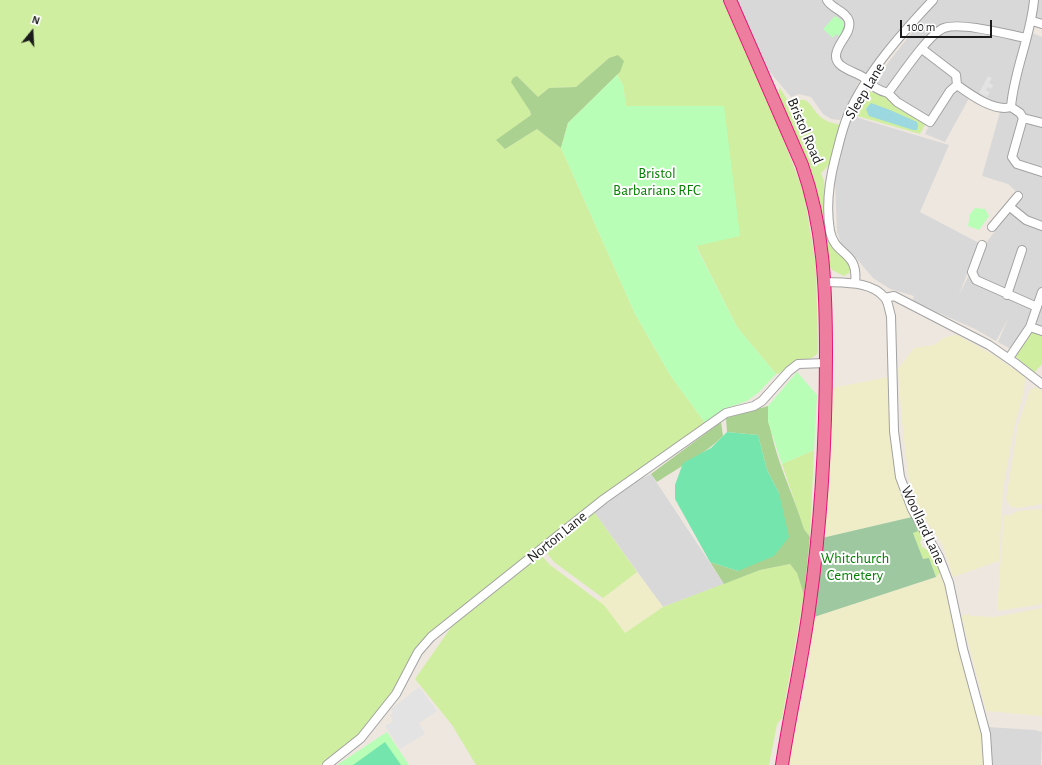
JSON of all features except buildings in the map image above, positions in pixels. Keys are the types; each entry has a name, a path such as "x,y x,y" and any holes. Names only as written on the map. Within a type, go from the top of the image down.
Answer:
{"highway":[{"name":"Bristol Road","path":"730,0 785,123 807,179 818,222 825,282 826,363 824,436 816,551 807,626 782,765"}],"street":[{"path":"827,0 830,5 844,14 849,24 848,30 837,50 836,56 838,62 878,90 888,93 897,102 928,125 950,91 957,86"},
{"name":"Sleep Lane","path":"855,284 856,270 854,265 838,247 830,231 830,180 848,115 867,82 906,30 933,0"},
{"path":"1011,107 1015,78 1032,21 1034,0"},
{"path":"1032,21 1042,24"},
{"path":"888,93 922,49 939,30 954,26 1026,38"},
{"path":"922,49 956,75 957,86"},
{"path":"957,86 995,107 1004,110 1011,107"},
{"path":"1011,107 1020,113 1023,118 1042,123"},
{"path":"1023,118 1013,159 1017,164 1042,172"},
{"path":"992,227 1018,196"},
{"path":"1010,207 1023,218 1042,226"},
{"path":"982,245 973,268 976,280 1037,307"},
{"path":"1007,295 1022,250"},
{"path":"825,282 855,284 878,292 885,298 894,296 975,337 1009,358 1042,384"},
{"path":"1009,358 1030,327 1042,292"},
{"name":"Woollard Lane","path":"885,298 891,316 894,431 900,477 912,509 939,557 949,583 963,649 986,734 988,765"},
{"path":"1030,327 1042,331"},
{"name":"Norton Lane","path":"327,765 361,738 396,694 418,652 432,637 604,499 726,413 754,406 762,401 789,371 798,364 826,363"}],"shaded area":[{"path":"736,0 930,0 859,82 840,120 831,119 823,114 811,97 799,94 791,97 763,64"},
{"path":"937,0 1042,0 1042,19 1036,18 1032,33 1042,37 1042,163 1040,174 1042,174 1042,328 1027,321 1024,330 1011,349 998,342 1008,319 996,341 975,329 912,301 914,296 890,289 873,278 856,258 843,248 837,232 835,182 845,135 852,116 949,145 920,212 979,243 959,295 968,277 975,273 985,244 1022,197 1008,184 982,176 1002,105 973,91 945,142 925,134 932,120 873,82"},
{"path":"988,76 992,78 989,83 993,85 991,89 988,87 986,90 990,92 987,97 979,93"},
{"path":"957,335 990,353 1025,377 1024,391 1014,428 1003,489 999,561 953,577 943,546 917,507 909,481 898,369 914,348 934,345 945,337"},
{"path":"888,377 895,465 905,504 912,517 822,538 830,477 832,388"},
{"path":"1037,387 1042,391 1042,504 1019,508 1011,507 1006,499 1018,425 1030,390"},
{"path":"651,474 724,584 663,607 594,512 635,482"},
{"path":"1042,509 1042,604 997,611 1004,515 1009,516 1017,511"},
{"path":"941,571 984,742 985,765 787,765 807,677 814,617 936,577"},
{"path":"637,572 663,607 625,634 604,605 598,601"},
{"path":"1042,608 1042,716 986,711 961,616 968,614 971,616 995,617"},
{"path":"419,687 437,711 419,723 425,734 400,749 385,726 393,721 390,715 393,713 391,709"},
{"path":"988,727 1035,730 1042,732 1041,765 990,765"}],"green space":[{"path":"0,0 722,0 768,100 804,193 816,266 818,353 811,358 776,374 737,327 696,245 724,106 626,106 623,85 617,75 620,72 609,58 576,87 549,88 538,97 517,76 531,115 497,140 505,149 537,129 561,148 635,314 670,375 705,423 430,634 393,693 358,738 323,765 0,765"},
{"path":"835,16 843,21 845,29 840,37 836,34 833,38 823,29"},
{"path":"618,55 624,61 620,72 568,123 561,148 537,129 505,149 496,140 531,115 530,111 511,82 513,78 517,76 538,97 549,88 576,87 609,58"},
{"name":"Bristol Barbarians RFC","path":"617,75 623,85 626,106 724,106 740,236 696,246 737,327 776,374 758,393 747,401 727,408 705,423 670,375 635,314 561,148 568,123"},
{"path":"780,88 790,104 802,100 805,101 809,103 824,119 840,125 829,165 821,173 824,181 829,235 851,266 849,273 844,276 832,270 829,265 817,190 810,168 776,96"},
{"path":"866,90 888,98 908,112 927,121 920,134 854,115 861,96"},
{"path":"975,208 985,209 989,216 979,230 968,226 970,214"},
{"path":"1032,331 1042,333 1042,364 1034,373 1015,356"},
{"path":"797,372 817,395 814,450 782,464 768,422 768,406"},
{"path":"768,406 769,422 777,453 804,529 810,537 804,595 797,573 790,564 760,570 724,584 710,562 738,571 779,493 767,470 758,435 727,432 726,418"},
{"path":"721,422 723,436 716,443 657,482 651,474"},
{"path":"727,432 758,435 767,470 779,493 789,537 774,556 738,571 710,562 675,499 675,485 683,463 711,448"},
{"path":"814,450 810,537 804,529 782,464"},
{"path":"594,512 637,572 603,598 554,562 546,552"},
{"path":"912,517 924,533 920,542 922,547 935,554 941,571 936,577 929,558 923,560 913,533"},
{"name":"Whitchurch Cemetery","path":"912,517 918,531 913,533 923,559 929,558 936,577 814,617 822,538"},
{"path":"541,555 550,565 604,605 625,633 663,607 760,570 790,564 797,573 804,595 782,718 777,724 769,765 476,765 452,725 415,679 452,626"},
{"path":"387,732 409,765 337,765"},
{"path":"385,742 401,765 353,765"}],"water":[{"path":"871,103 917,122 917,130 869,116 866,109"}]}
